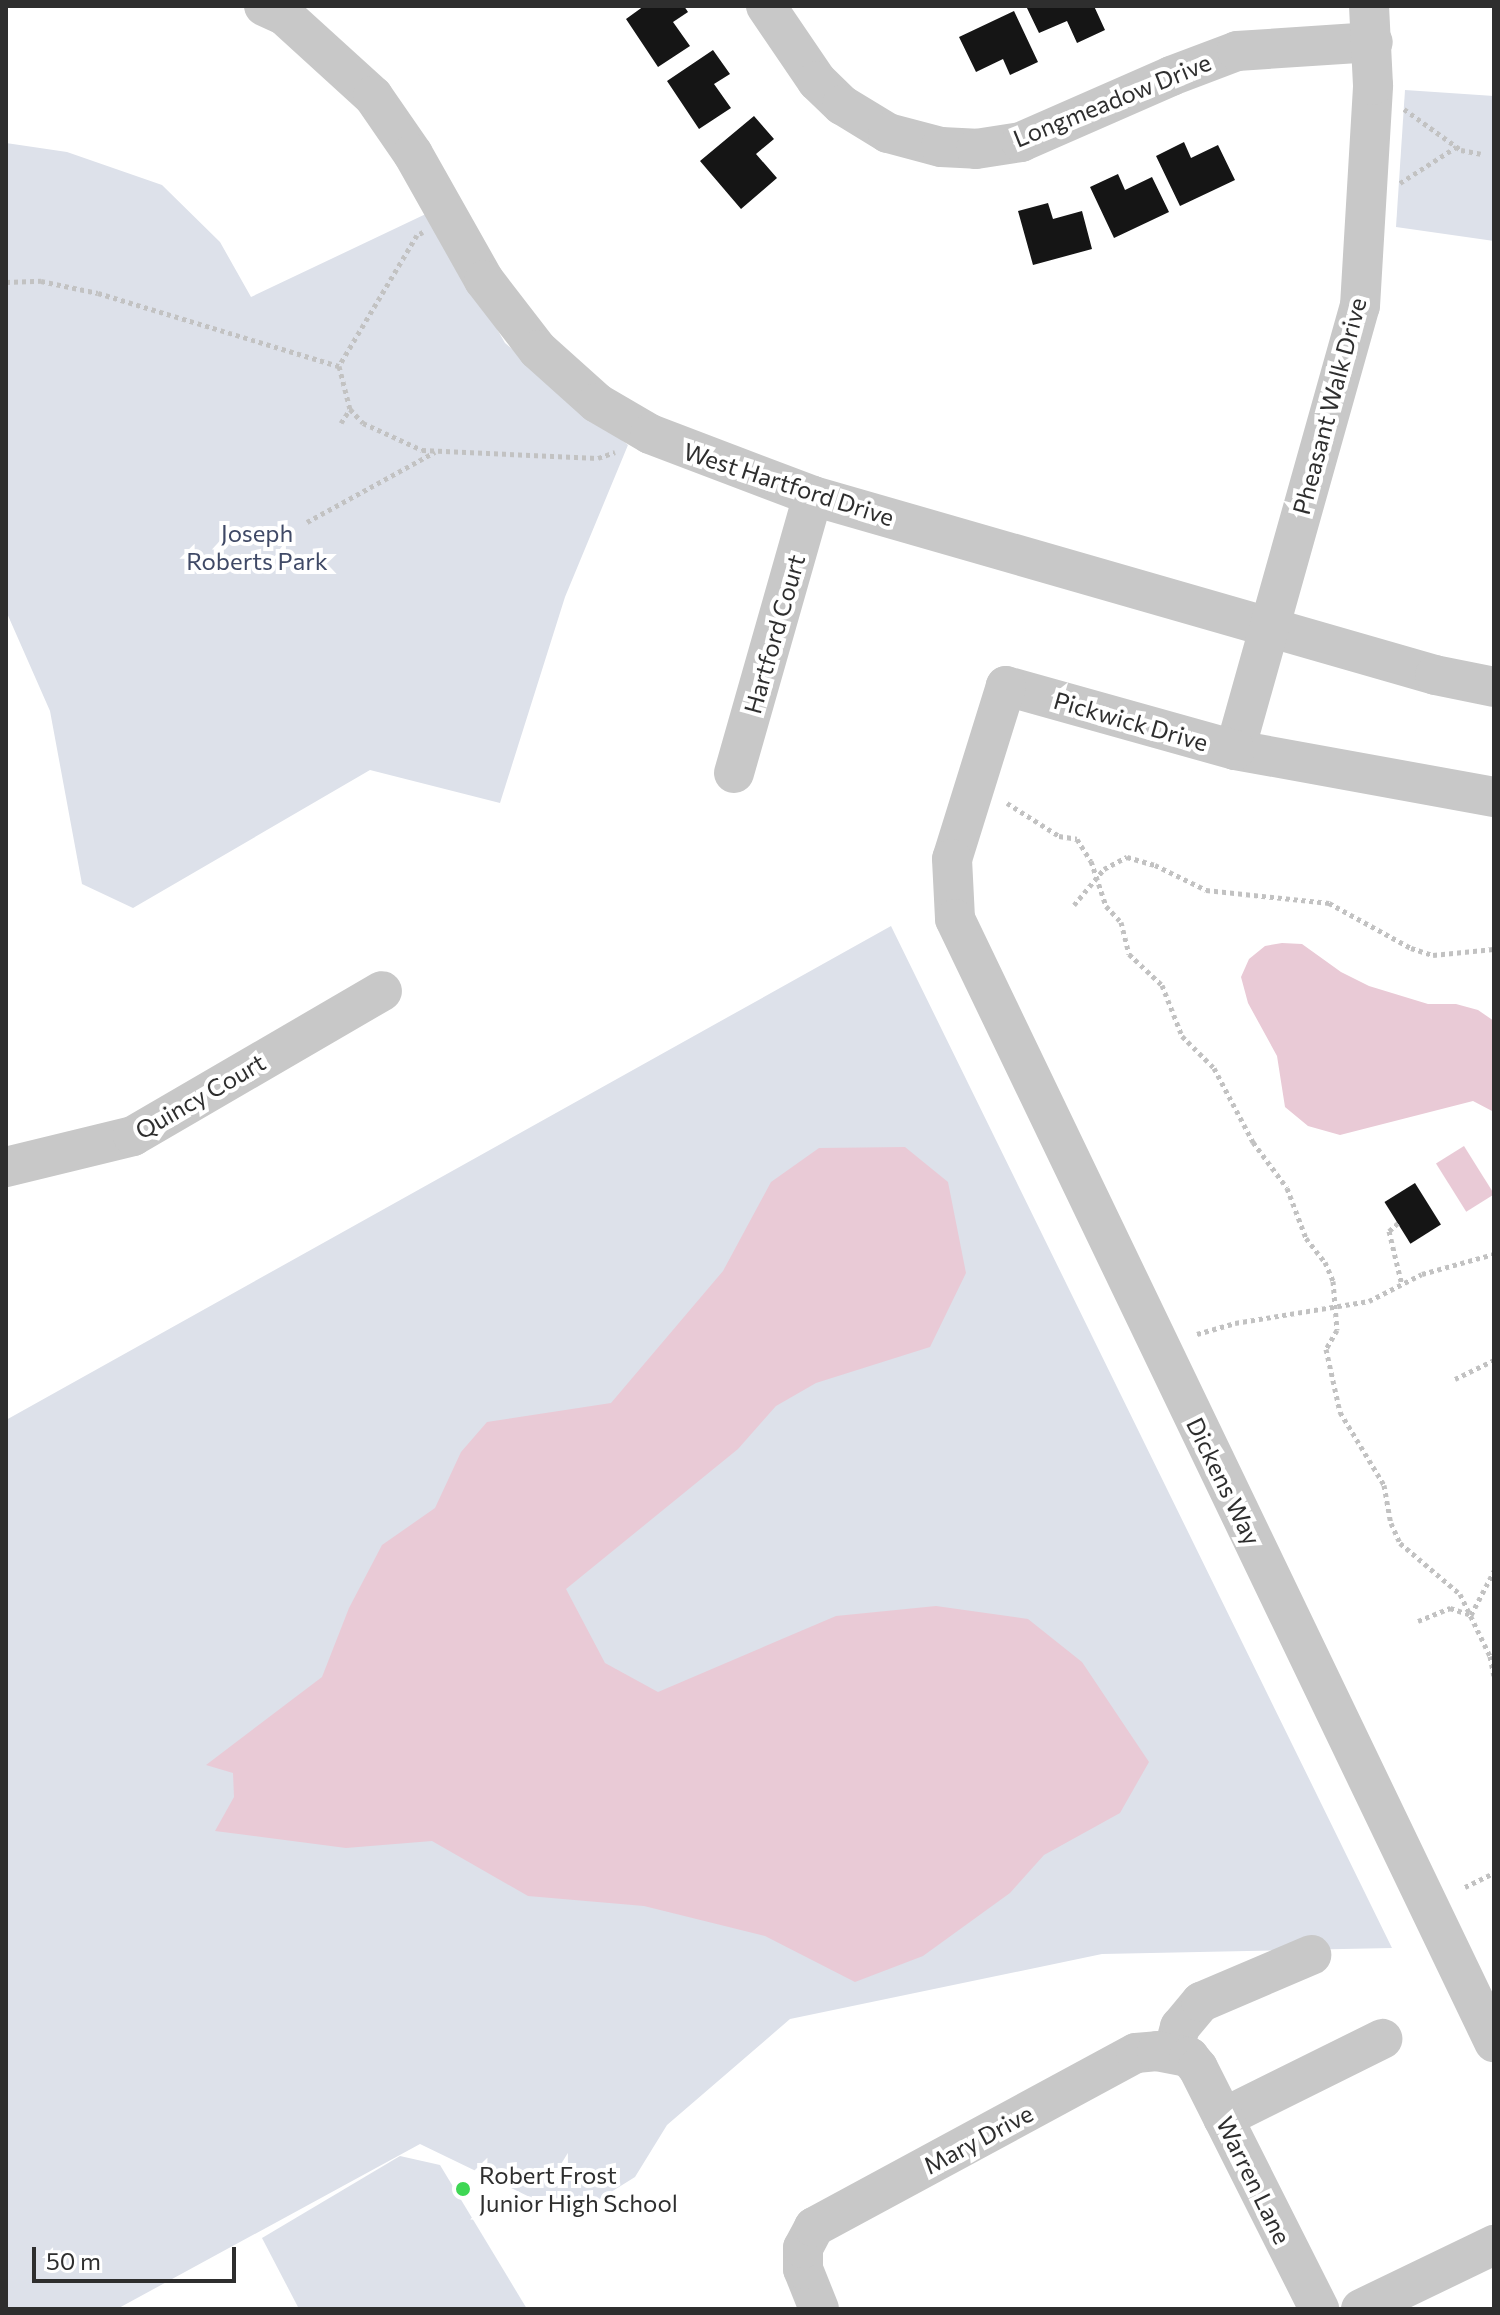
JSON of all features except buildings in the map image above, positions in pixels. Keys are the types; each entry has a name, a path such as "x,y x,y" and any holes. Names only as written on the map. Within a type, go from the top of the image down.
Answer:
{"street":[{"name":"West Hartford Drive","path":"264,6 285,16 373,96 413,154 484,280 538,350 597,403 650,434 813,496 1435,675 1494,687"},
{"name":"Longmeadow Drive","path":"766,6 817,81 842,105 888,133 941,147 965,149 1021,142 1171,76 1237,51 1371,24"},
{"name":"Pheasant Walk Drive","path":"1235,750 1360,306 1373,85 1371,24"},
{"name":"Hartford Court","path":"734,773 813,496"},
{"name":"Pickwick Drive","path":"955,919 952,859 1006,686 1235,750 1494,797"},
{"name":"Dickens Way","path":"955,919 1492,2033"},
{"name":"Quincy Court","path":"6,1167 133,1136 382,991"},
{"path":"1173,2053 1180,2027 1201,2002 1311,1955"},
{"path":"1223,2118 1382,2039"},
{"name":"Mary Drive","path":"819,2309 806,2283 803,2255 806,2237 814,2227 1136,2053 1173,2053"},
{"name":"Warren Lane","path":"1173,2053 1189,2057 1198,2068 1306,2305"},
{"path":"1361,2309 1494,2245"}],"path":[{"path":"1373,85 1456,147 1481,154"},
{"path":"1366,204 1456,147"},
{"path":"447,216 417,235 339,366 350,409 363,423 389,438 436,451 598,458 650,434"},
{"path":"6,282 41,281 98,293 339,366"},
{"path":"341,423 350,409"},
{"path":"307,522 436,451"},
{"path":"1007,803 1059,836 1077,839 1097,877 1106,906 1121,922 1129,954 1162,985 1182,1036 1214,1068 1239,1119 1287,1188 1306,1238 1325,1262 1336,1304 1337,1330 1326,1349 1340,1412 1384,1485 1391,1523 1400,1543 1460,1594 1490,1650 1494,1676"},
{"path":"1074,905 1097,877 1127,857 1155,865 1206,890 1329,903 1411,948 1433,955 1494,949"},
{"path":"1398,1223 1389,1231 1402,1285"},
{"path":"1197,1334 1336,1304 1369,1301 1422,1274 1494,1254"},
{"path":"1455,1379 1494,1360"},
{"path":"1471,1615 1494,1571"},
{"path":"1418,1621 1450,1608 1471,1615"},
{"path":"1465,1887 1494,1873"}],"green space":[{"path":"1405,90 1494,96 1494,241 1396,227"},
{"name":"Joseph Roberts Park","path":"6,143 67,152 162,185 220,242 251,297 430,212 505,343 628,445 565,597 500,803 370,770 133,908 82,884 50,711 6,611"},
{"path":"891,926 1392,1948 1102,1954 790,2019 667,2125 635,2177 571,2217 420,2144 117,2309 6,2309 6,1420"},
{"path":"400,2156 440,2165 527,2309 299,2309 262,2238"}],"shaded area":[{"path":"1302,944 1341,972 1369,986 1428,1004 1456,1004 1478,1010 1494,1021 1494,1112 1473,1101 1340,1135 1308,1126 1285,1107 1277,1056 1248,1003 1241,977 1249,959 1265,946"},
{"path":"1464,1146 1494,1194 1466,1212 1436,1163"},
{"path":"905,1147 948,1182 966,1273 930,1347 816,1383 776,1406 738,1449 566,1589 605,1663 658,1692 836,1616 936,1606 1028,1619 1082,1662 1149,1762 1120,1813 1044,1855 1010,1893 923,1956 855,1982 765,1936 644,1906 528,1896 432,1841 346,1848 215,1831 234,1797 233,1773 206,1765 322,1677 349,1608 382,1545 435,1508 461,1452 487,1422 611,1403 723,1271 771,1182 819,1148"}],"place":[{"name":"Robert Frost Junior High School","path":"463,2189"}]}
